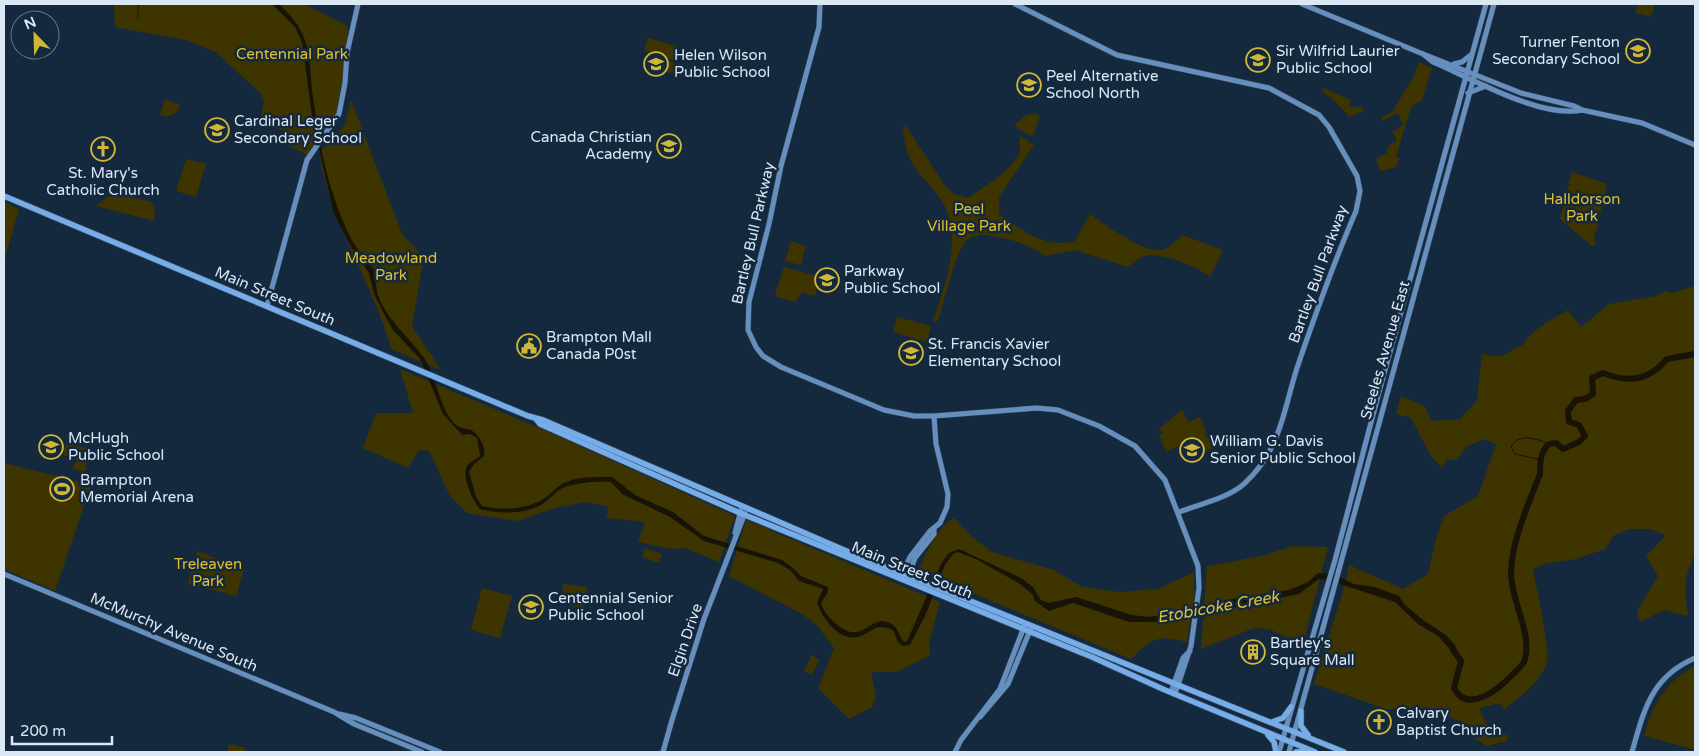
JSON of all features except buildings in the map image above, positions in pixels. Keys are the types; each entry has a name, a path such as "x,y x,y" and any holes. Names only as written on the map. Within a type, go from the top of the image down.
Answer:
{"main road":[{"name":"Main Street South","path":"4,196 536,419 544,420 904,577"},
{"name":"Main Street South","path":"536,419 540,424 742,514 924,585 1314,752"},
{"name":"Main Street South","path":"943,593 1029,624 1344,752"},
{"path":"1220,713 1224,703"},
{"path":"1270,722 1282,719 1291,707"},
{"path":"1301,711 1302,729 1316,741"},
{"path":"1265,732 1274,742 1278,752"},
{"path":"1296,752 1314,752"}],"street":[{"path":"267,306 302,174 314,148 324,138 342,103 347,52 358,4"},
{"name":"Bartley Bull Parkway","path":"820,4 820,27 781,166 773,209 748,302 748,330 763,356 781,367 884,410 914,416 1037,408 1058,410 1121,437 1146,456 1165,480 1179,512 1198,566 1197,603 1190,650 1184,658 1173,693"},
{"name":"Bartley Bull Parkway","path":"1015,4 1116,55 1269,88 1278,92 1324,120 1357,176 1360,191 1356,211 1298,367 1280,431 1271,451 1244,484 1233,491 1179,512"},
{"path":"1302,4 1423,54 1454,64 1521,93 1642,124 1695,145"},
{"name":"Steeles Avenue East","path":"1289,752 1301,711 1335,560 1486,4"},
{"name":"Steeles Avenue East","path":"1278,752 1291,707 1341,562 1468,93 1494,4"},
{"path":"1454,64 1462,62 1472,53"},
{"path":"1423,54 1428,60 1539,106 1573,112 1582,110"},
{"path":"1468,93 1487,86"},
{"path":"904,577 915,558 934,534 934,530 944,515 948,494 936,444 934,416"},
{"name":"Elgin Drive","path":"663,752 703,622 744,507"},
{"name":"McMurchy Avenue South","path":"4,574 334,712 356,718 440,752"},
{"path":"955,752 960,740 1005,680 1029,624"},
{"path":"1632,752 1643,712 1654,691 1677,668 1695,658"},
{"name":"McMurchy Avenue South","path":"334,712 354,724 422,752"}],"green space":[{"name":"Centennial Park","path":"114,4 304,4 348,26 343,87 338,110 332,123 307,155 280,141 283,131 260,121 264,101 260,93 216,52 185,40 115,27"},
{"path":"1638,4 1655,4 1651,17 1635,13"},
{"path":"648,38 677,46 673,60 644,51"},
{"path":"660,59 673,62 676,70 674,73 662,71"},
{"path":"1419,62 1432,68 1422,100 1411,107 1396,157 1400,158 1396,167 1380,171 1376,159 1387,153 1389,145 1396,142 1396,137 1392,132 1403,125 1398,113 1383,121 1381,118 1392,112 1413,78"},
{"path":"1324,88 1351,100 1349,106 1363,108 1364,111 1349,117 1337,103 1322,91"},
{"path":"165,99 180,105 177,111 170,116 160,115"},
{"name":"Meadowland Park","path":"351,100 402,234 421,254 423,261 412,326 441,370 391,349 378,309 343,231 328,191 320,153 345,125"},
{"path":"1026,115 1040,115 1033,137 1014,126"},
{"name":"Peel Village Park","path":"906,126 944,184 954,194 968,198 1004,173 1020,154 1019,135 1034,145 999,197 999,214 1035,237 1054,243 1075,241 1090,214 1124,237 1152,249 1160,250 1167,248 1182,235 1223,250 1210,277 1189,265 1163,256 1148,255 1140,258 1128,267 1075,250 1045,256 1016,241 977,235 965,243 960,252 937,322 933,321 947,277 952,245 952,230 942,201 919,172 908,154 903,128"},
{"path":"186,159 206,164 196,197 176,191"},
{"name":"Halldorson Park","path":"1572,172 1607,184 1594,239 1596,244 1592,246 1560,219"},
{"path":"113,193 152,202 155,212 154,221 96,206"},
{"path":"4,202 19,209 4,262"},
{"path":"791,241 806,246 801,265 785,261"},
{"path":"784,267 820,277 815,296 802,292 796,302 777,297 775,294"},
{"path":"1695,286 1695,553 1686,584 1685,598 1688,616 1664,610 1640,622 1637,612 1658,576 1646,556 1666,535 1650,529 1630,529 1614,535 1605,549 1576,559 1543,564 1533,570 1547,647 1546,665 1533,684 1504,709 1499,703 1479,708 1488,727 1508,736 1507,741 1487,746 1471,736 1473,727 1427,707 1386,709 1314,684 1344,588 1349,565 1403,589 1428,574 1436,539 1444,516 1478,496 1496,445 1485,439 1467,446 1456,460 1447,459 1442,468 1431,456 1411,418 1396,414 1401,396 1424,406 1432,421 1460,419 1477,400 1482,354 1502,356 1523,345 1531,334 1568,310 1581,327 1609,304 1656,296 1666,291 1671,293"},
{"path":"897,317 931,326 927,342 893,332"},
{"path":"400,369 544,430 735,516 719,562 685,548 670,549 638,542 645,522 606,518 609,507 586,502 554,508 518,521 467,513 450,496 429,451 419,450 408,468 363,448 376,413 413,413"},
{"path":"1182,410 1188,422 1200,417 1207,434 1205,435 1215,445 1214,448 1193,456 1187,442 1166,452 1159,435 1163,433 1159,429"},
{"path":"66,443 86,448 84,458 87,460 85,472 72,469 77,460 63,455"},
{"path":"4,463 91,485 55,591 4,569"},
{"path":"954,518 971,536 992,552 1054,570 1082,587 1120,592 1158,589 1194,572 1194,597 1187,642 1162,638 1150,642 1131,659 919,571 928,549 938,533 948,521"},
{"path":"746,520 940,602 929,642 930,655 897,672 871,672 876,696 872,707 849,719 818,688 834,648 816,624 802,614 729,576"},
{"path":"1293,546 1328,547 1303,645 1269,629 1254,628 1201,649 1207,566 1262,556"},
{"path":"645,548 662,554 659,563 642,557"},
{"name":"Treleaven Park","path":"197,551 244,570 236,596 188,584"},
{"path":"563,584 587,587 584,608 579,608 567,602 563,594"},
{"path":"482,588 512,596 500,638 471,630"},
{"path":"812,655 819,660 812,675 804,671"},
{"path":"1695,666 1695,750 1644,736 1656,704 1662,695 1676,679"},
{"path":"229,744 245,748 244,752 227,752"}],"water":[{"path":"272,4 279,4 291,16 304,39 310,61 318,133 329,181 349,234 357,248 373,268 378,294 383,306 424,358 432,373 441,400 454,423 474,432 483,445 484,456 474,464 469,472 476,497 482,506 504,509 519,508 543,499 568,481 612,477 635,495 673,512 704,536 782,560 801,576 828,587 828,592 821,603 822,606 830,618 844,629 859,632 876,622 882,621 893,625 904,642 907,641 942,562 949,553 959,549 1021,578 1033,587 1041,600 1049,603 1076,597 1132,615 1149,617 1193,611 1225,600 1289,590 1308,582 1318,573 1333,574 1354,584 1375,587 1399,596 1404,604 1423,620 1446,635 1455,645 1459,655 1456,656 1438,636 1418,624 1395,602 1331,581 1319,579 1299,594 1163,622 1129,622 1073,603 1049,611 1035,601 1032,594 1020,584 976,559 958,552 953,554 945,565 925,616 910,645 903,646 898,642 893,630 883,627 876,628 861,636 853,637 839,633 828,622 819,608 817,602 823,589 799,581 790,570 778,563 704,541 670,517 622,494 611,482 588,482 565,487 544,503 529,510 495,512 480,509 471,495 466,476 467,466 480,456 477,438 470,434 462,435 443,414 420,359 393,330 374,294 369,273 351,247 334,214 313,123 302,42 295,27"}],"waterway":[{"name":"Etobicoke Creek","path":"138,4 138,18"},
{"name":"Etobicoke Creek","path":"1453,650 1461,661 1454,688 1460,696 1467,699 1475,699 1492,692 1507,680 1524,661 1526,638 1514,594 1511,573 1514,549 1521,523 1540,474 1542,454 1549,444 1556,443 1563,449 1579,442 1585,436 1579,425 1569,422 1568,411 1576,400 1585,399 1593,394 1592,378 1603,373 1621,378 1638,378 1653,372 1667,359 1695,354"},
{"path":"1541,460 1515,454 1511,447 1523,438 1539,440 1549,444"}],"place":[{"name":"Turner Fenton Secondary School","path":"1638,51"},
{"name":"Sir Wilfrid Laurier Public School","path":"1258,60"},
{"name":"Helen Wilson Public School","path":"656,64"},
{"name":"Peel Alternative School North","path":"1029,85"},
{"name":"Cardinal Leger Secondary School","path":"217,130"},
{"name":"Canada Christian Academy","path":"669,146"},
{"name":"St. Mary's Catholic Church","path":"103,149"},
{"name":"Parkway Public School","path":"827,280"},
{"name":"Brampton Mall Canada P0st","path":"529,346"},
{"name":"St. Francis Xavier Elementary School","path":"911,353"},
{"name":"McHugh Public School","path":"51,447"},
{"name":"William G. Davis Senior Public School","path":"1192,450"},
{"name":"Brampton Memorial Arena","path":"62,489"},
{"name":"Centennial Senior Public School","path":"531,607"},
{"name":"Bartley's Square Mall","path":"1253,652"},
{"name":"Calvary Baptist Church","path":"1379,722"}]}
